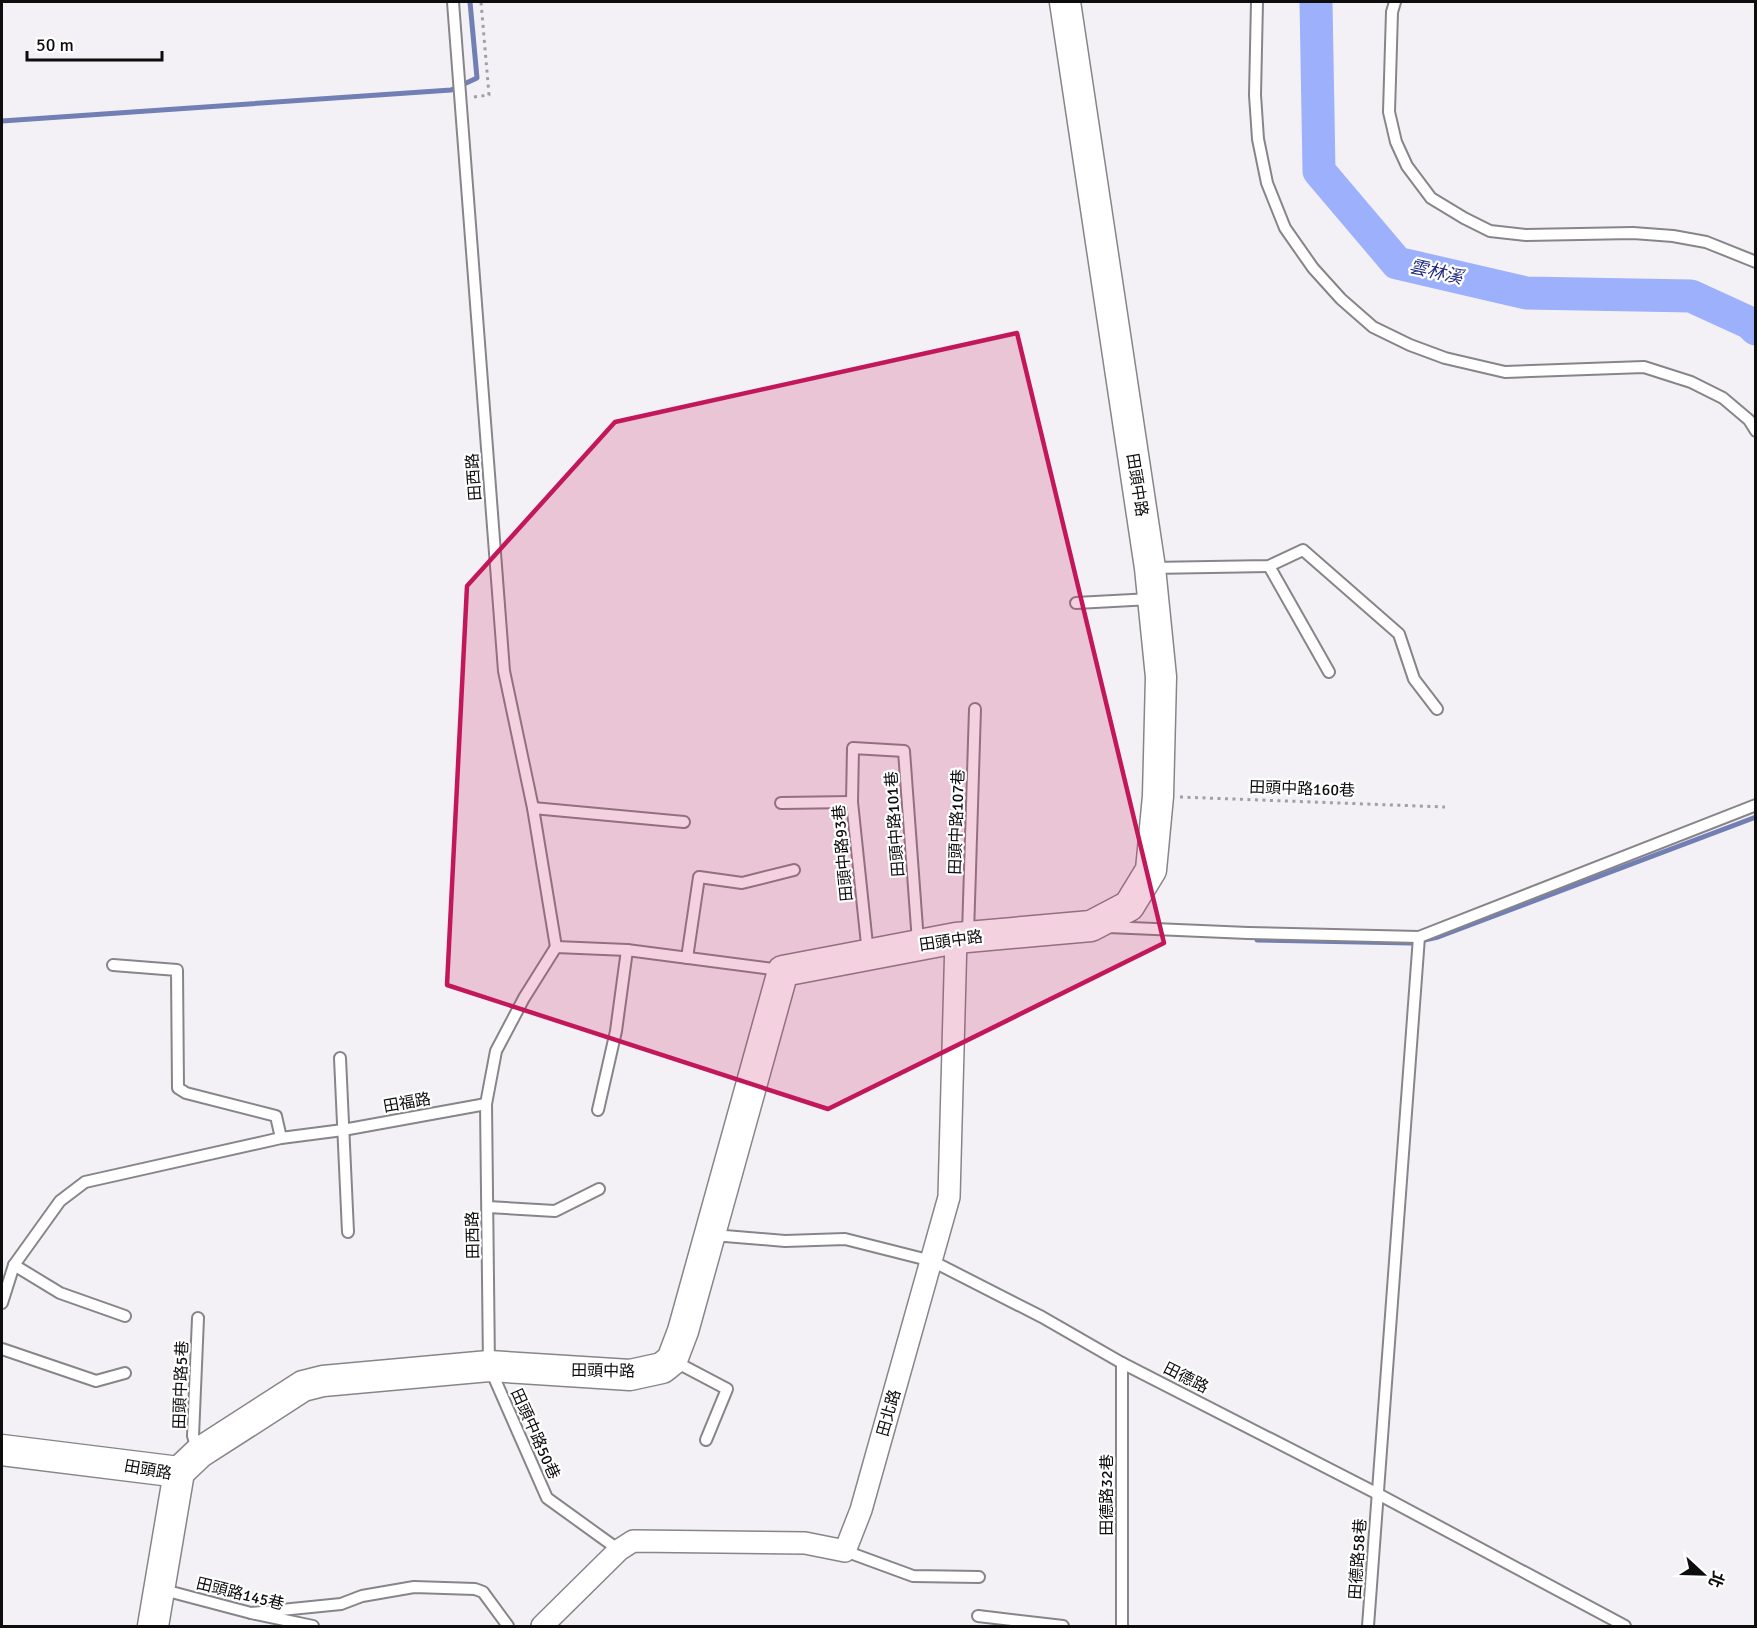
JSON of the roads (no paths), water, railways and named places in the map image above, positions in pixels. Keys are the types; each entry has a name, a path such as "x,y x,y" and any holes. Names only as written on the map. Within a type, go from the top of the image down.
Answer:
{"street":[{"name":"田頭中路","path":"783,971 962,937 1092,926 1129,906 1151,870 1158,796 1161,677 1150,568 1065,2"},
{"name":"田北路","path":"845,1551 861,1510 949,1197 962,937"},
{"path":"672,1360 683,1331 783,971"},
{"name":"田頭中路","path":"189,1462 303,1386 323,1381 489,1366 630,1375 662,1368 672,1360"},
{"name":"田頭路","path":"2,1450 189,1462 153,1626"},
{"path":"542,1626 619,1550 633,1541 805,1543 845,1551"}],"lane":[{"name":"田西路","path":"453,2 504,671 533,808 556,947"},
{"path":"1257,2 1255,95 1258,139 1267,183 1284,228 1313,268 1349,306 1373,327 1410,345 1445,358 1505,372 1644,367 1691,382 1723,398 1749,420 1755,431"},
{"path":"1395,2 1392,12 1389,112 1396,142 1407,166 1431,198 1490,231 1526,235 1633,232 1673,236 1706,242 1755,262"},
{"path":"1150,568 1269,566 1303,550 1399,634 1414,679 1437,709"},
{"path":"1269,566 1329,672"},
{"path":"1076,603 1152,598"},
{"name":"田頭中路107巷","path":"962,937 975,709"},
{"name":"田頭中路93巷","path":"853,748 852,802 868,955"},
{"name":"田頭中路101巷","path":"853,748 904,751 918,945"},
{"path":"781,803 852,802"},
{"path":"1092,926 1419,937 1755,804"},
{"path":"533,808 684,822"},
{"path":"687,958 699,877 742,884 794,870"},
{"name":"田德路58巷","path":"1368,1626 1419,937"},
{"path":"486,1104 496,1051 524,998 556,947 627,950 783,971"},
{"path":"598,1110 616,1031 627,950"},
{"path":"113,965 177,970 178,1088 186,1093 276,1116 281,1138"},
{"path":"340,1058 348,1233"},
{"name":"田西路","path":"486,1104 489,1366"},
{"name":"田福路","path":"2,1303 14,1265 60,1201 85,1182 281,1138 344,1130 486,1104"},
{"path":"488,1207 555,1211 599,1189"},
{"name":"田德路","path":"710,1235 785,1241 845,1239 932,1262 1042,1317 1122,1363 1378,1494 1625,1626"},
{"path":"14,1265 60,1293 125,1316"},
{"name":"田頭中路5巷","path":"189,1462 193,1436 198,1318"},
{"path":"2,1349 96,1381 125,1373"},
{"path":"672,1360 727,1389 706,1440"},
{"name":"田德路32巷","path":"1122,1363 1122,1626"},
{"name":"田頭中路50巷","path":"489,1366 547,1498 619,1550"},
{"path":"845,1551 913,1576 979,1577"},
{"path":"251,1613 341,1604 362,1596 414,1587 475,1588 483,1592 508,1626"},
{"name":"田頭路145巷","path":"160,1589 251,1613 313,1626"},
{"path":"978,1616 1063,1626"}],"waterway":[{"path":"2,121 451,90 477,78 470,2"},
{"name":"雲林溪","path":"1316,2 1319,171 1397,263 1526,293 1691,296 1750,323 1756,329"},
{"path":"1257,940 1411,943 1438,937 1756,817"}]}
